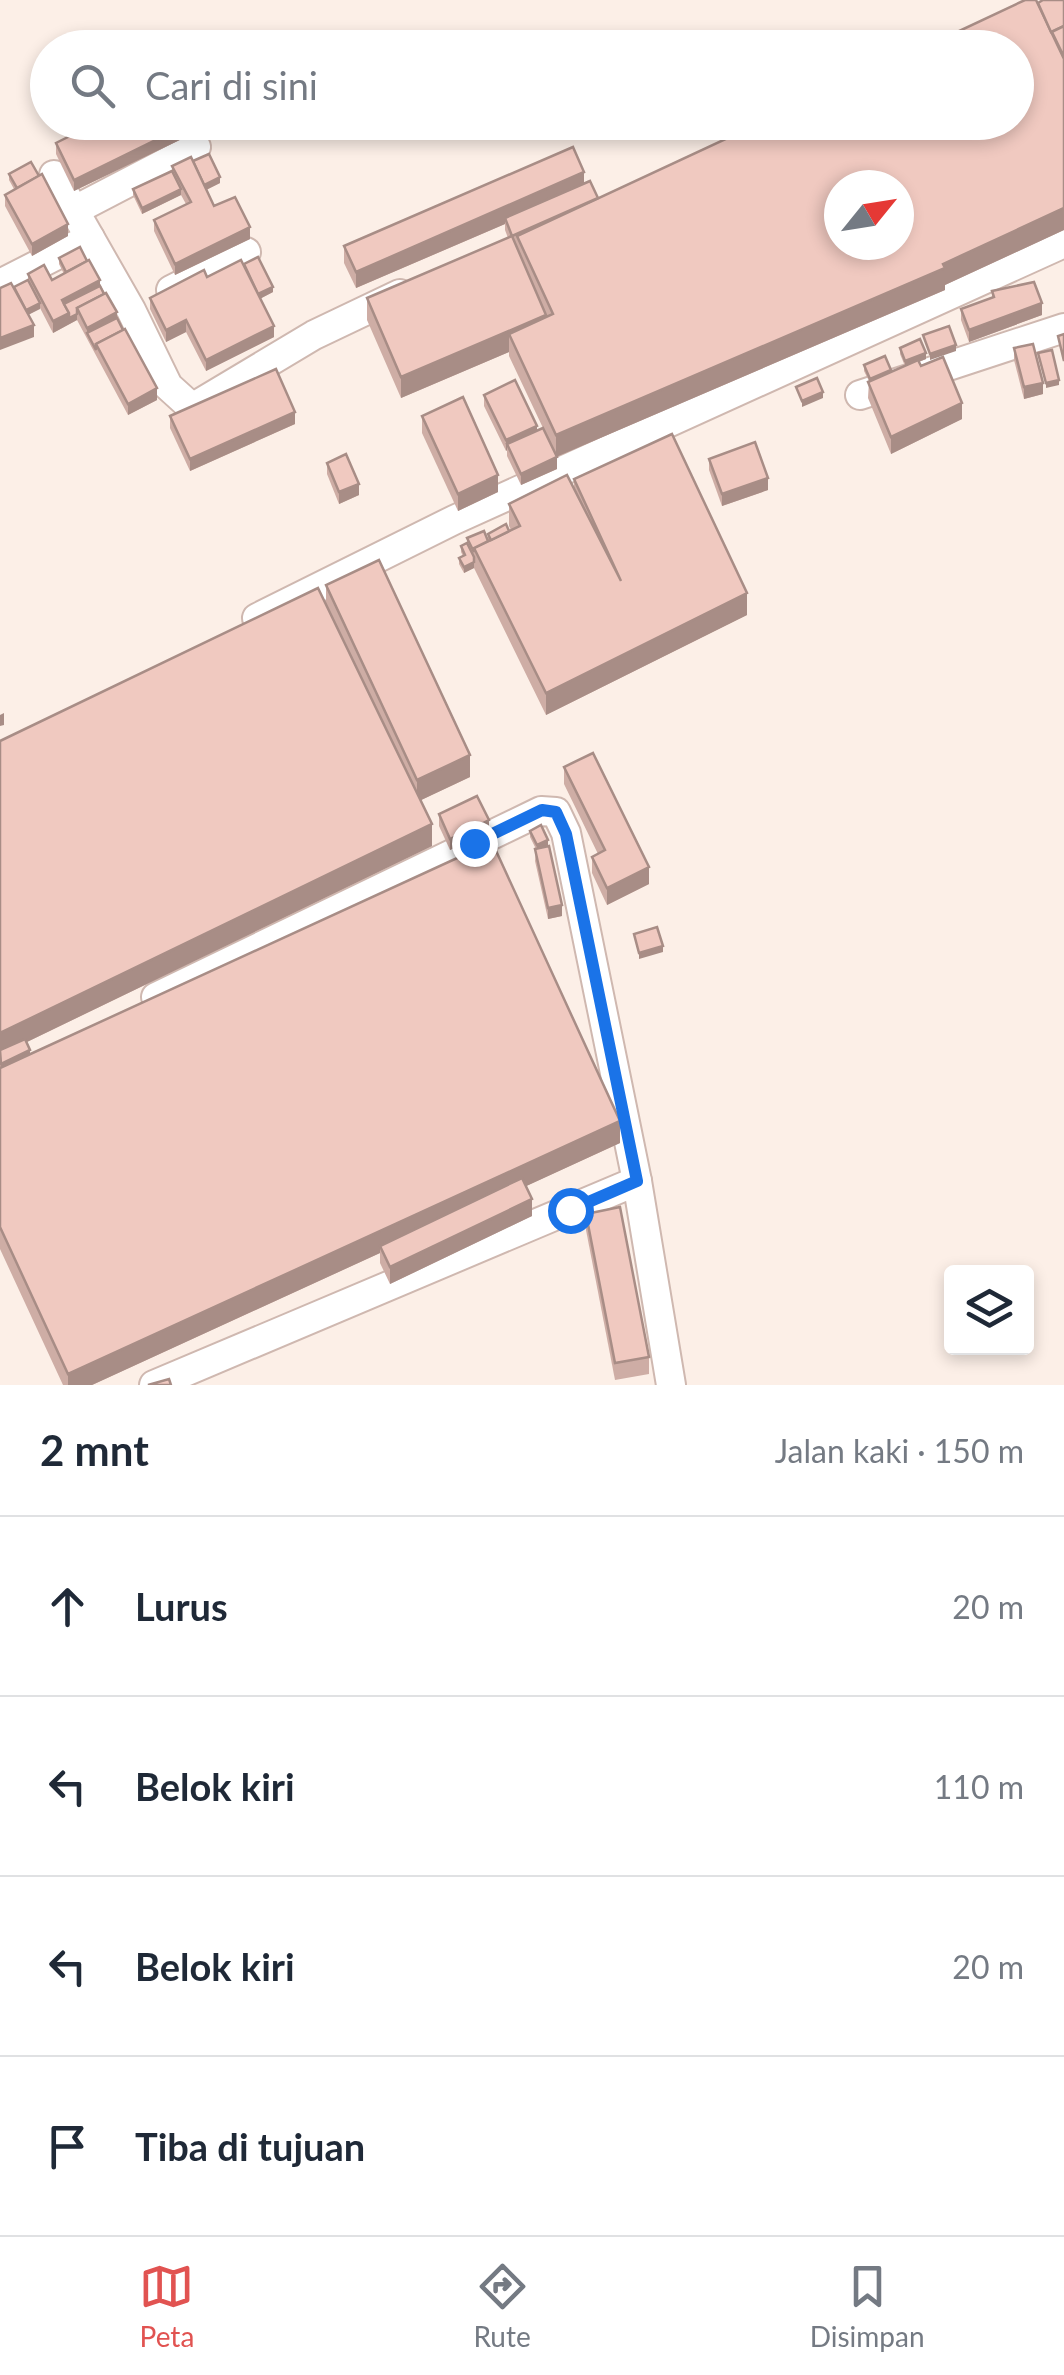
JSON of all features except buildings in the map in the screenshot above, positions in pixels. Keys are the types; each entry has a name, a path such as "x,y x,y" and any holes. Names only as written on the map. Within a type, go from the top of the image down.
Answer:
{"street":[{"path":"74,210 196,146"},
{"path":"54,174 131,310 168,386 189,405 330,328 421,284"},
{"path":"0,284 90,238"},
{"path":"227,632 454,520 1064,242"},
{"path":"131,310 246,252"},
{"path":"860,396 1064,328"},
{"path":"122,1014 542,810 556,812 566,834 637,1181 670,1385"},
{"path":"154,1385 637,1181"}],"route":[{"path":"474,843 542,810 556,812 566,834 637,1181 570,1210"}]}
